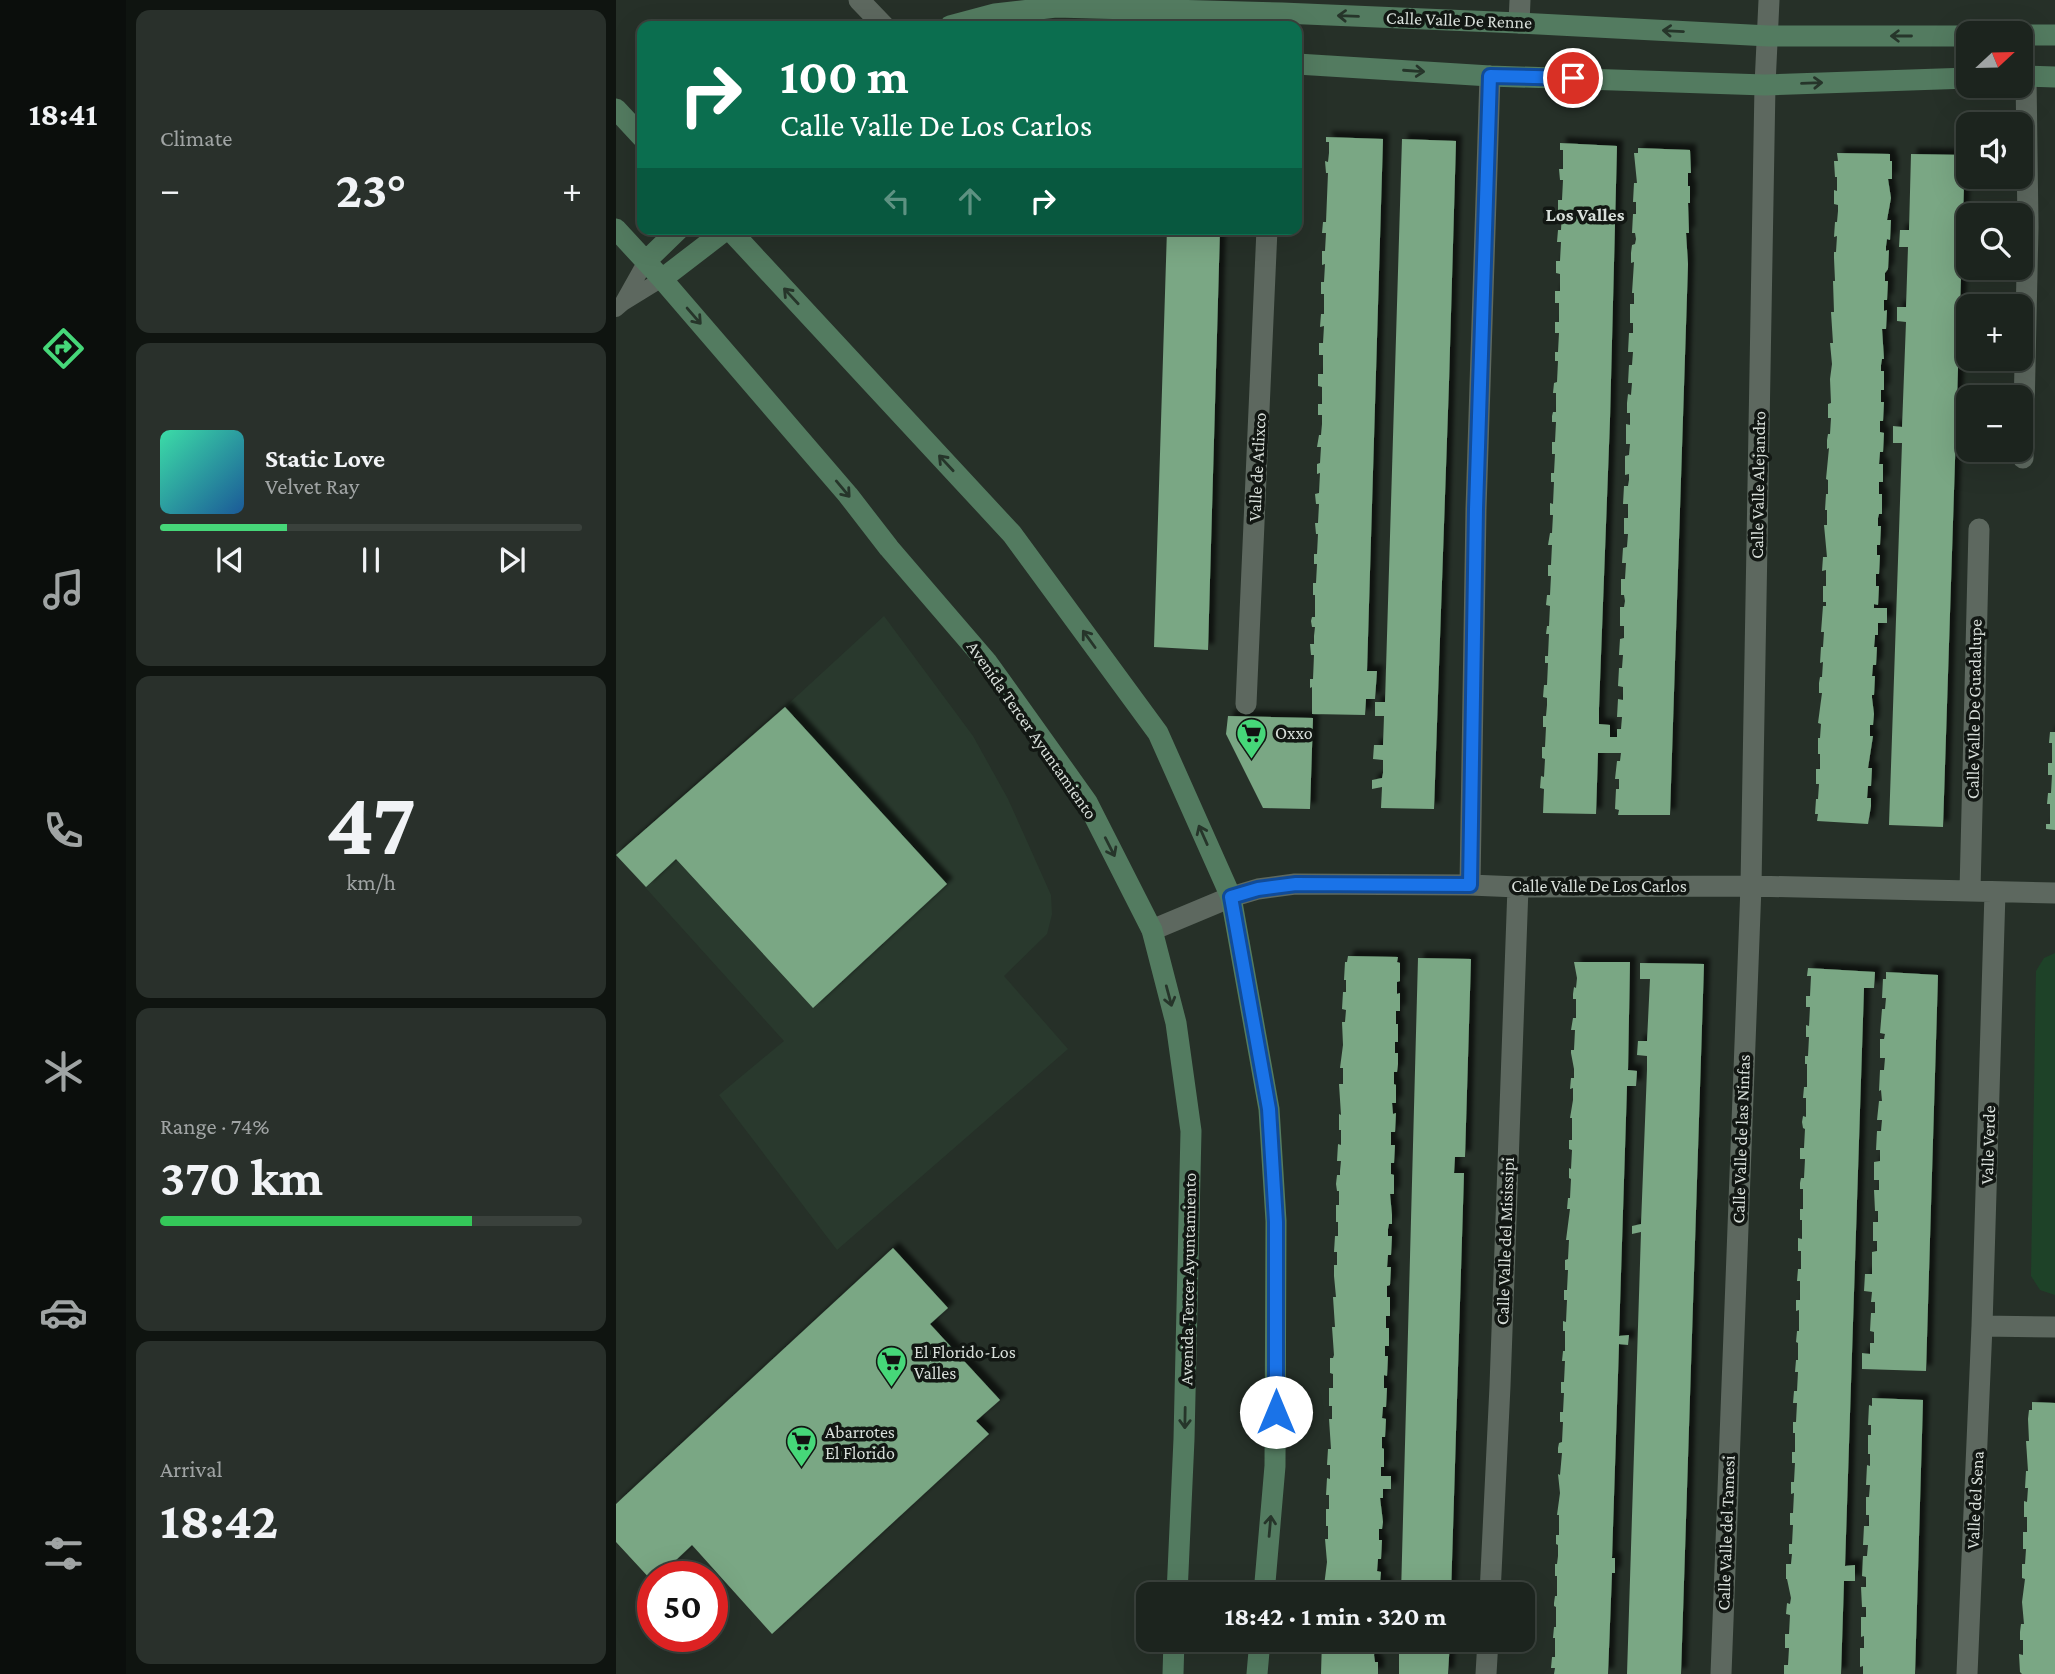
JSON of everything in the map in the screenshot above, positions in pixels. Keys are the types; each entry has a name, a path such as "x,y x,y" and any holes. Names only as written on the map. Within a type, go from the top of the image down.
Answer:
{"main road":[{"name":"Calle Valle De Renne","path":"969,21 1056,4 1283,6 1519,23 1769,36 1956,36"},
{"path":"2034,35 2055,35"},
{"path":"1302,64 1490,76 1765,85 1956,78"},
{"path":"2034,76 2055,77"},
{"path":"616,109 637,132"},
{"name":"Avenida Tercer Ayuntamiento","path":"616,229 848,495 889,548 987,662 1087,802 1152,930 1176,1023 1191,1132 1184,1439 1178,1582"},
{"path":"646,261 673,235"},
{"path":"662,279 720,235"},
{"path":"734,235 1012,534 1158,733 1231,897 1269,1109 1276,1222 1275,1466 1265,1582"},
{"path":"1173,1674 1174,1652"},
{"path":"1257,1674 1259,1652"}],"street":[{"path":"859,0 879,21"},
{"path":"1519,23 1520,0"},
{"name":"Calle Valle Alejandro","path":"1751,886 1765,85 1769,0"},
{"path":"1470,885 1476,509 1490,76"},
{"path":"2025,98 2028,228 2025,385"},
{"name":"Valle de Atlixco","path":"1246,704 1267,235"},
{"name":"Calle Valle De Guadalupe","path":"1970,890 1979,529"},
{"name":"Calle Valle De Los Carlos","path":"1152,930 1231,897 1258,889 1296,884 1751,886 2055,893"},
{"name":"Calle Valle de las Ninfas","path":"1731,1393 1751,886"},
{"name":"Calle Valle del Misissipi","path":"1491,1582 1518,887"},
{"name":"Valle Verde","path":"1983,1326 1995,892"},
{"path":"1983,1326 2055,1327"},
{"name":"Valle del Sena","path":"1967,1674 1983,1326"},
{"name":"Calle Valle del Tamesi","path":"1721,1674 1731,1393"},
{"path":"1486,1674 1487,1652"}],"lane":[{"path":"619,306 646,261"},
{"path":"619,306 662,279"}],"shaded area":[{"path":"884,616 973,736 1008,799 1051,895 1052,914 1047,934 1004,976 1068,1049 837,1250 719,1095 784,1041 616,855"}],"green space":[{"path":"2055,953 2055,1295 2040,1290 2031,1276 2036,971 2044,958"}],"building":[{"path":"1326,137 1383,139 1367,671 1377,671 1375,699 1366,699 1365,715 1312,714 1312,687 1310,688 1314,655 1311,655 1310,644 1314,644 1315,627 1312,627 1311,621 1312,617 1315,617 1313,583 1316,583 1317,564 1314,564 1314,554 1317,554 1318,534 1315,523 1318,523 1319,504 1316,504 1315,494 1319,493 1320,473 1317,474 1317,464 1320,463 1321,447 1317,447 1322,424 1322,415 1318,415 1318,404 1322,404 1322,387 1318,386 1318,374 1323,374 1323,355 1319,355 1319,343 1323,343 1324,326 1320,327 1321,314 1324,314 1321,282 1324,282 1325,264 1322,265 1328,173 1325,161 1328,162 1329,153"},
{"path":"1402,139 1456,141 1434,809 1381,808 1382,787 1372,789 1372,780 1382,778 1383,773 1383,760 1373,759 1374,745 1383,745 1384,716 1375,716 1375,702 1385,702"},
{"path":"1560,143 1617,146 1599,708 1599,724 1610,725 1610,737 1617,737 1617,729 1621,729 1622,717 1617,717 1618,699 1623,700 1623,687 1618,686 1623,655 1619,655 1620,639 1624,638 1624,626 1620,626 1620,607 1624,607 1625,601 1624,595 1621,595 1621,579 1625,579 1626,563 1622,563 1628,534 1624,534 1624,518 1628,518 1628,504 1623,504 1624,486 1628,486 1629,480 1629,474 1625,475 1625,456 1629,455 1630,444 1626,444 1626,424 1630,425 1627,403 1628,394 1631,395 1632,383 1628,383 1633,352 1628,352 1629,333 1633,333 1630,304 1634,304 1634,262 1631,263 1631,253 1636,239 1635,233 1632,233 1633,214 1636,214 1636,202 1633,202 1634,183 1637,183 1634,153 1638,153 1638,148 1690,150 1670,815 1618,815 1619,810 1615,809 1619,779 1615,779 1621,753 1598,753 1596,814 1543,813 1544,789 1540,788 1541,776 1544,777 1545,759 1542,758 1542,747 1545,747 1546,727 1543,727 1543,716 1546,716 1547,698 1543,697 1544,685 1547,685 1548,663 1545,663 1545,656 1548,656 1549,634 1546,634 1550,606 1546,605 1547,595 1550,595 1551,576 1548,576 1548,565 1551,565 1552,545 1548,545 1552,533 1553,515 1550,515 1550,503 1553,504 1554,482 1551,482 1551,473 1554,473 1555,454 1552,454 1552,442 1555,442 1556,422 1552,422 1552,416 1553,412 1556,412 1556,393 1553,393 1554,383 1557,382 1558,361 1555,361 1555,352 1558,352 1559,333 1555,333 1555,322 1559,322 1559,303 1555,303 1555,291 1560,291 1560,274 1556,273 1556,261 1560,261 1561,242 1557,242 1562,212 1558,212 1558,200 1562,200 1563,180 1560,180 1559,169 1563,169 1563,150 1560,150"},
{"path":"1837,153 1890,154 1892,161 1892,179 1888,179 1891,198 1887,220 1891,220 1890,240 1887,239 1886,246 1886,251 1889,250 1888,269 1885,273 1885,281 1888,281 1887,300 1884,300 1884,311 1887,310 1886,329 1882,329 1884,359 1881,371 1884,371 1884,390 1881,390 1881,402 1884,402 1880,432 1884,433 1879,464 1883,464 1883,482 1879,482 1879,494 1882,494 1882,514 1879,514 1878,518 1878,526 1881,526 1880,545 1877,545 1877,555 1880,555 1879,574 1876,574 1876,586 1879,586 1878,605 1874,604 1874,608 1887,608 1887,623 1878,623 1878,635 1875,635 1874,647 1877,647 1872,676 1875,676 1872,695 1874,714 1873,725 1870,725 1870,736 1873,736 1868,768 1872,768 1867,798 1871,798 1868,824 1817,821 1818,814 1815,814 1819,784 1816,784 1816,769 1820,769 1818,738 1821,724 1818,723 1822,693 1819,693 1819,683 1822,677 1823,662 1820,663 1824,632 1821,632 1823,606 1826,606 1826,602 1823,602 1823,586 1826,586 1826,570 1822,571 1823,557 1827,557 1824,525 1827,525 1827,440 1831,418 1828,418 1828,404 1831,403 1831,312 1834,312 1834,252 1837,236 1834,237 1838,211 1838,205 1834,204 1837,177 1834,161 1838,161"},
{"path":"1911,154 1956,155 1956,189 1964,189 1963,203 1956,203 1956,280 1961,280 1960,294 1956,294 1958,371 1943,827 1889,825 1902,443 1893,443 1893,426 1902,427 1906,322 1897,321 1897,307 1906,307 1908,247 1899,247 1900,230 1909,230"},
{"path":"1167,235 1220,235 1208,650 1154,647"},
{"path":"785,707 947,884 813,1008 676,859 646,887 616,855"},
{"path":"1228,716 1313,718 1310,809 1263,808 1226,734"},
{"path":"2050,732 2055,732 2055,830 2046,829 2046,824 2050,824 2050,804 2047,804 2052,775 2048,775 2048,763 2052,763"},
{"path":"1348,956 1398,957 1397,962 1400,963 1397,994 1400,993 1400,1011 1396,1011 1398,1042 1395,1042 1398,1064 1397,1072 1394,1072 1396,1103 1392,1103 1393,1114 1396,1113 1395,1132 1391,1132 1391,1145 1395,1145 1394,1163 1391,1163 1394,1194 1390,1194 1392,1224 1389,1224 1388,1229 1388,1236 1392,1236 1387,1267 1391,1267 1390,1285 1387,1286 1390,1316 1386,1316 1389,1346 1385,1346 1385,1356 1388,1356 1384,1388 1387,1388 1386,1407 1383,1407 1382,1418 1386,1419 1385,1437 1382,1437 1384,1467 1381,1467 1381,1476 1391,1476 1391,1489 1383,1489 1383,1498 1380,1498 1383,1522 1382,1529 1379,1529 1379,1540 1382,1540 1377,1571 1381,1572 1380,1582 1324,1582 1327,1562 1325,1539 1328,1539 1326,1509 1329,1509 1327,1478 1330,1479 1330,1465 1327,1465 1328,1449 1331,1449 1329,1419 1332,1419 1329,1388 1333,1388 1330,1358 1334,1355 1334,1265 1337,1265 1337,1252 1334,1252 1335,1236 1338,1236 1336,1205 1339,1205 1336,1184 1341,1161 1337,1161 1338,1144 1341,1145 1339,1084 1343,1084 1343,1068 1340,1068 1342,1022 1345,1022 1346,1010 1342,1009 1343,992 1346,992 1344,980"},
{"path":"1418,958 1471,959 1465,1157 1455,1157 1454,1173 1464,1173 1451,1582 1401,1582"},
{"path":"1574,962 1630,962 1628,1070 1637,1071 1636,1086 1627,1086 1619,1336 1629,1335 1628,1345 1619,1344 1612,1558 1615,1558 1615,1573 1612,1573 1608,1674 1554,1674 1555,1668 1551,1668 1552,1657 1555,1657 1555,1564 1558,1556 1556,1535 1559,1535 1557,1515 1560,1493 1558,1474 1560,1475 1562,1453 1558,1453 1558,1448 1562,1442 1563,1422 1560,1422 1560,1412 1563,1412 1563,1321 1566,1322 1567,1300 1564,1300 1564,1290 1567,1290 1568,1270 1565,1270 1565,1260 1568,1259 1569,1240 1566,1240 1570,1209 1567,1209 1572,1150 1569,1149 1569,1140 1572,1140 1570,1118 1573,1088 1570,1089 1571,1078 1574,1078 1571,1050 1574,1050 1575,1030 1571,1030 1573,1018 1576,1018 1576,999 1573,999 1573,994 1577,978"},
{"path":"1640,963 1704,964 1681,1674 1627,1674 1641,1232 1632,1234 1632,1226 1641,1224 1647,1070 1647,1056 1637,1055 1638,1041 1647,1041 1650,979 1640,979"},
{"path":"1808,968 1875,972 1874,988 1864,988 1845,1566 1855,1565 1855,1581 1844,1581 1841,1674 1784,1674 1784,1665 1788,1665 1789,1648 1785,1648 1790,1615 1786,1614 1787,1603 1790,1604 1791,1598 1786,1579 1786,1564 1791,1564 1792,1554 1789,1554 1789,1544 1792,1544 1793,1525 1790,1525 1790,1513 1793,1513 1793,1422 1796,1422 1797,1403 1793,1403 1798,1372 1795,1372 1799,1331 1796,1300 1800,1300 1800,1281 1797,1281 1798,1269 1801,1269 1801,1251 1798,1251 1798,1238 1802,1239 1800,1209 1803,1209 1803,1189 1800,1189 1800,1183 1801,1178 1804,1178 1805,1159 1800,1159 1800,1148 1804,1148 1805,1129 1802,1122 1803,1116 1806,1117 1806,1098 1803,1098 1804,1087 1807,1087 1805,1056 1808,1056 1809,1037 1806,1037 1810,1007 1806,1007 1806,996 1810,996 1811,976 1807,976"},
{"path":"1886,972 1938,975 1926,1371 1862,1369 1862,1353 1870,1354 1870,1343 1874,1343 1874,1332 1870,1331 1875,1302 1871,1302 1872,1292 1864,1291 1865,1274 1872,1274 1872,1252 1877,1251 1877,1241 1873,1241 1873,1222 1878,1222 1874,1190 1879,1190 1879,1180 1874,1180 1874,1162 1880,1161 1880,1150 1876,1150 1877,1131 1881,1131 1882,1120 1877,1120 1879,1101 1882,1101 1881,1090 1879,1091 1880,1070 1884,1070 1885,1058 1880,1058 1880,1039 1884,1039 1885,1034 1880,1033 1882,1009 1885,1009 1886,998 1882,998"},
{"name":"Abarrotes El Florido","path":"893,1248 948,1308 930,1324 1000,1400 976,1421 989,1434 772,1634 728,1585 728,1561 706,1561 692,1545 675,1561 637,1561 637,1565 616,1542 616,1504"},
{"path":"1872,1398 1923,1400 1915,1674 1863,1674 1863,1666 1860,1667 1860,1648 1864,1648 1861,1617 1866,1617 1866,1607 1862,1607 1861,1587 1866,1587 1866,1577 1862,1576 1863,1556 1867,1556 1868,1545 1863,1545 1864,1526 1869,1526 1866,1497 1869,1497 1870,1485 1866,1485 1867,1465 1870,1466 1868,1435 1871,1435 1871,1425 1868,1425"},
{"path":"2032,1402 2055,1403 2055,1674 2020,1672 2019,1654 2023,1655 2023,1640 2020,1640 2020,1632 2021,1624 2024,1624 2022,1602 2025,1579 2022,1578 2022,1564 2025,1564 2026,1549 2023,1549 2023,1532 2027,1532 2027,1517 2024,1517 2024,1501 2027,1502 2028,1488 2025,1488 2028,1471 2026,1441 2029,1441 2028,1419"},
{"path":"1322,1652 1375,1652 1375,1662 1378,1662 1378,1674 1321,1674"},
{"path":"1399,1652 1449,1652 1448,1674 1399,1674"}],"place":[{"name":"Oxxo","path":"1252,760"},
{"name":"El Florido-Los Valles","path":"891,1389"},
{"name":"Abarrotes El Florido","path":"802,1469"}],"district":[{"name":"Los Valles","path":"1585,214"}],"route":[{"path":"1276,1412 1276,1222 1269,1109 1231,897 1258,889 1296,884 1470,885 1476,509 1490,76 1573,78"}]}
